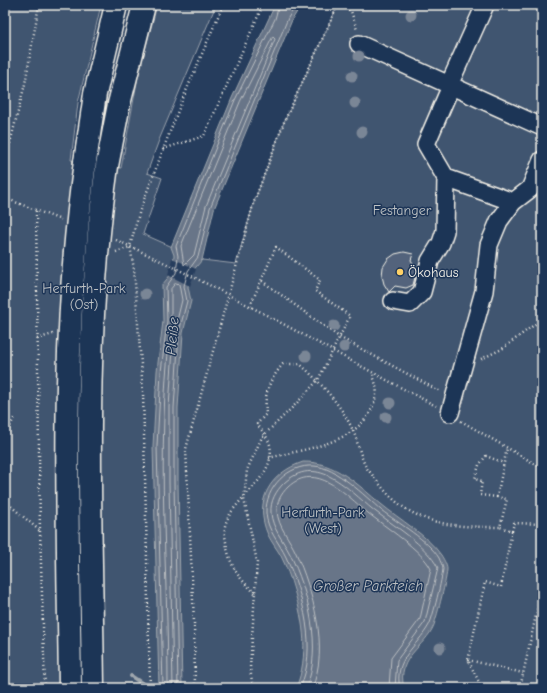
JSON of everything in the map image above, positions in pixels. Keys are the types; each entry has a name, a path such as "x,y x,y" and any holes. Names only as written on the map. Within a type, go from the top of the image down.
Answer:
{"highway":[{"path":"70,688 67,438 68,354 74,252 84,162 95,94 116,5"},
{"path":"93,688 90,355 96,254 107,166 119,104 144,5"}],"lane":[{"path":"393,301 410,304 422,292 430,261 442,243 445,231 446,178 426,144 485,5"},
{"path":"359,44 542,127"},
{"path":"452,406 484,291 489,245 499,221 513,202 530,188 542,160"},
{"path":"446,178 513,202"}],"path":[{"path":"5,163 25,84 39,5"},
{"path":"150,688 142,392 134,268 130,246 140,210 163,149 223,5"},
{"path":"163,149 204,136 263,5"},
{"path":"195,688 194,622 186,449 254,202 284,122 338,5"},
{"path":"342,5 351,11 361,37 359,44"},
{"path":"5,198 36,210 40,532 45,688"},
{"path":"118,250 130,246"},
{"path":"250,306 276,247 320,280 315,291 350,316 318,380 296,404 264,434 247,470 244,499 257,562 250,668 253,688"},
{"path":"143,254 223,292 373,373 452,406"},
{"path":"262,281 339,337 452,406 507,448 542,468"},
{"path":"463,367 502,349 542,319"},
{"path":"256,594 240,580 234,571 224,534 229,517 263,472 269,458 270,445 257,424 266,414 264,401 270,380 283,364 300,364 318,380 332,398 354,432 365,466 389,497 406,511 425,519 451,525 500,528 512,531"},
{"path":"269,458 328,443 354,432 372,409 377,393 373,373"},
{"path":"5,437 15,416"},
{"path":"497,497 507,448"},
{"path":"500,528 507,499 480,495 482,482 475,480 479,465 486,456 504,462"},
{"path":"5,501 40,532"},
{"path":"482,688 468,660 486,582 501,587 514,523 542,524"},
{"path":"520,688 538,606 542,574"},
{"path":"468,660 523,673"}],"green space":[{"path":"5,5 101,5 78,103 71,160 121,168 138,77 157,5 216,5 159,140 147,173 162,178 143,234 202,260 236,264 254,202 284,122 338,5 542,5 542,688 5,688"}],"water":[{"name":"Pleiße","path":"275,5 301,5 292,20 214,209 202,260 191,273 188,287 191,301 183,333 178,408 182,688 159,688 153,446 157,371 163,321 162,285 172,273 174,255 171,247 232,98"},
{"name":"Großer Parkteich","path":"303,462 325,465 355,482 388,510 429,541 445,562 447,574 434,625 430,633 408,660 404,668 404,688 296,688 303,664 304,652 304,639 300,615 287,568 268,535 262,511 264,500 273,481 291,467"}],"pier":[{"path":"172,258 196,269 190,286 168,275"}],"building":[{"name":"Ökohaus","path":"404,252 413,254 411,260 417,270 413,285 406,288 395,286 389,292 384,284 382,276 383,267 388,259 395,254"}],"waterway":[{"path":"131,676 149,688"}],"place":[{"name":"Ökohaus","path":"400,272"}],"park label":[{"name":"Festanger","path":"402,210"},
{"name":"Herfurth-Park (Ost)","path":"84,296"},
{"name":"Herfurth-Park (West)","path":"323,520"}]}
